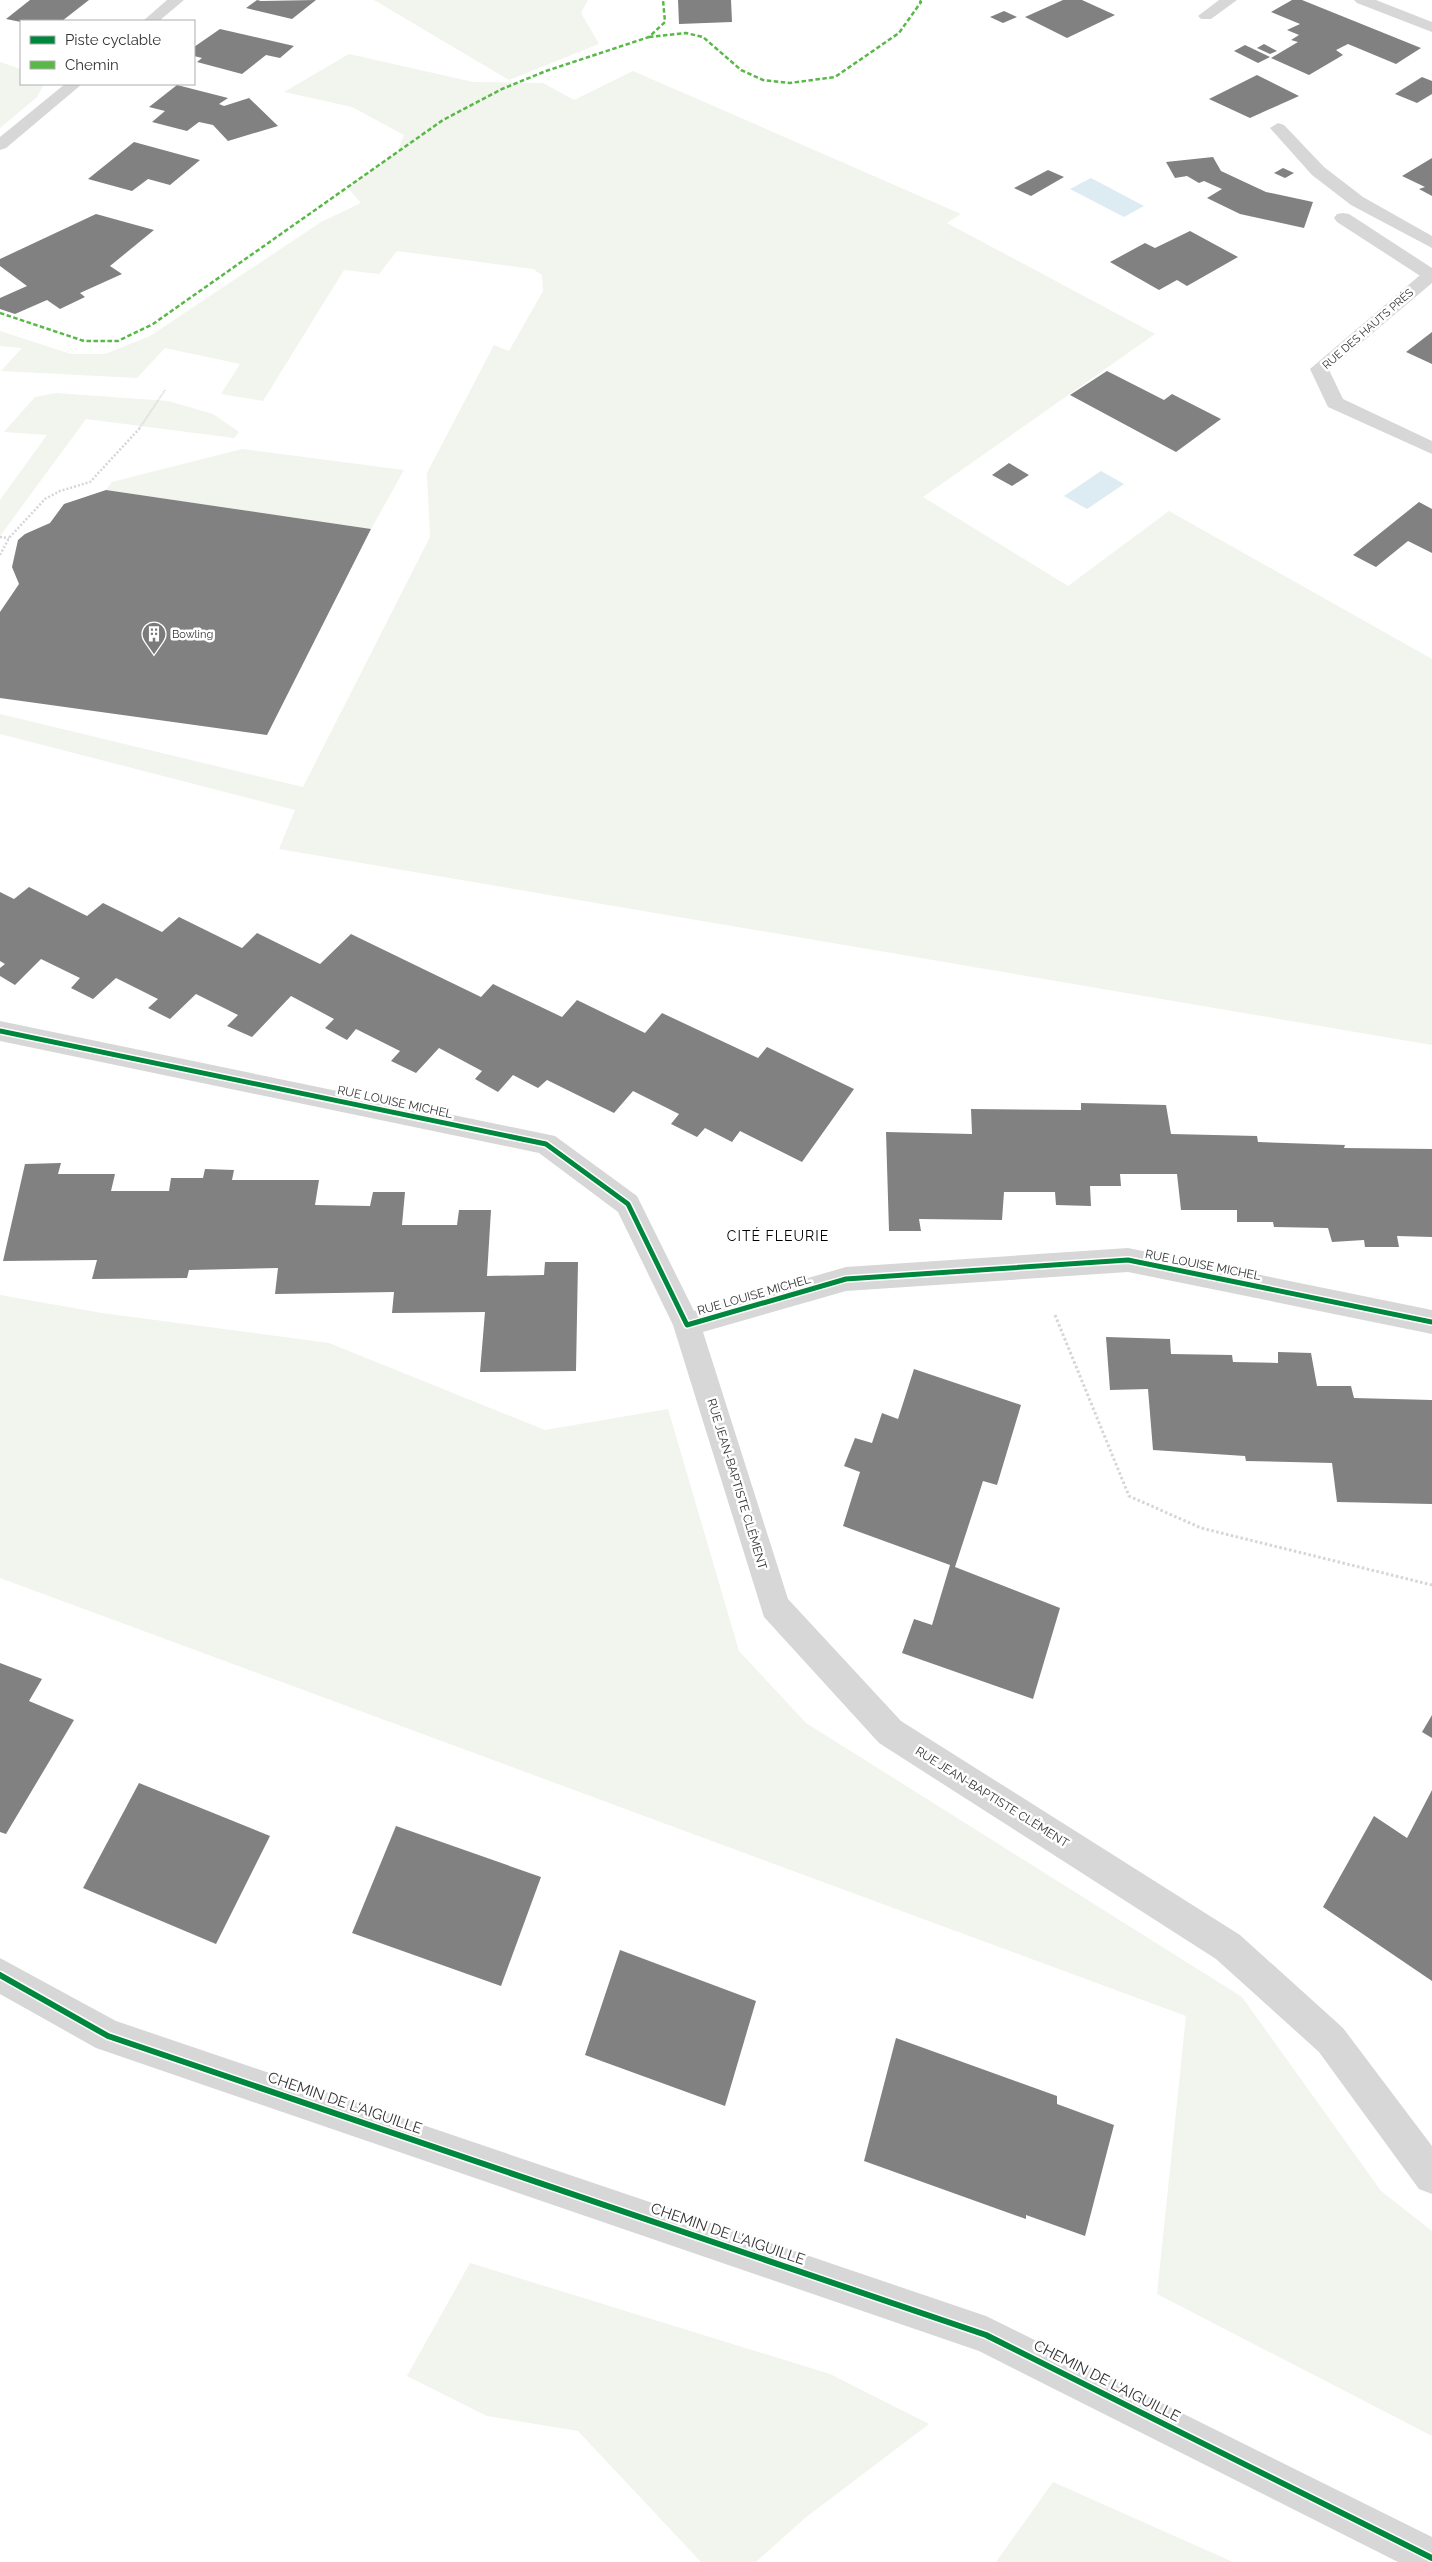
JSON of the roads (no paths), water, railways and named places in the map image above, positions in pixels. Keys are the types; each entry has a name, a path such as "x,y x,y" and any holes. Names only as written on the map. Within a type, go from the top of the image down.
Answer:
{"street":[{"path":"151,20 176,0"},
{"path":"1206,16 1229,0"},
{"path":"1362,0 1432,28"},
{"path":"0,145 73,85"},
{"path":"1278,128 1318,171 1357,200 1432,243"},
{"path":"1343,218 1431,274"},
{"name":"RUE DES HAUTS PRÉS","path":"1431,274 1320,369 1335,403 1432,448"},
{"name":"RUE LOUISE MICHEL","path":"0,1031 546,1144 628,1204 687,1324 846,1279 1128,1260 1432,1322"},
{"name":"RUE JEAN-BAPTISTE CLÉMENT","path":"687,1324 775,1607 890,1732 1228,1947 1331,2040 1432,2176"},
{"name":"CHEMIN DE L'AIGUILLE","path":"0,1975 108,2036 986,2334 1432,2558"}],"place":[{"name":"Bowling","path":"154,655"}],"district":[{"name":"CITÉ FLEURIE","path":"778,1236"}]}
